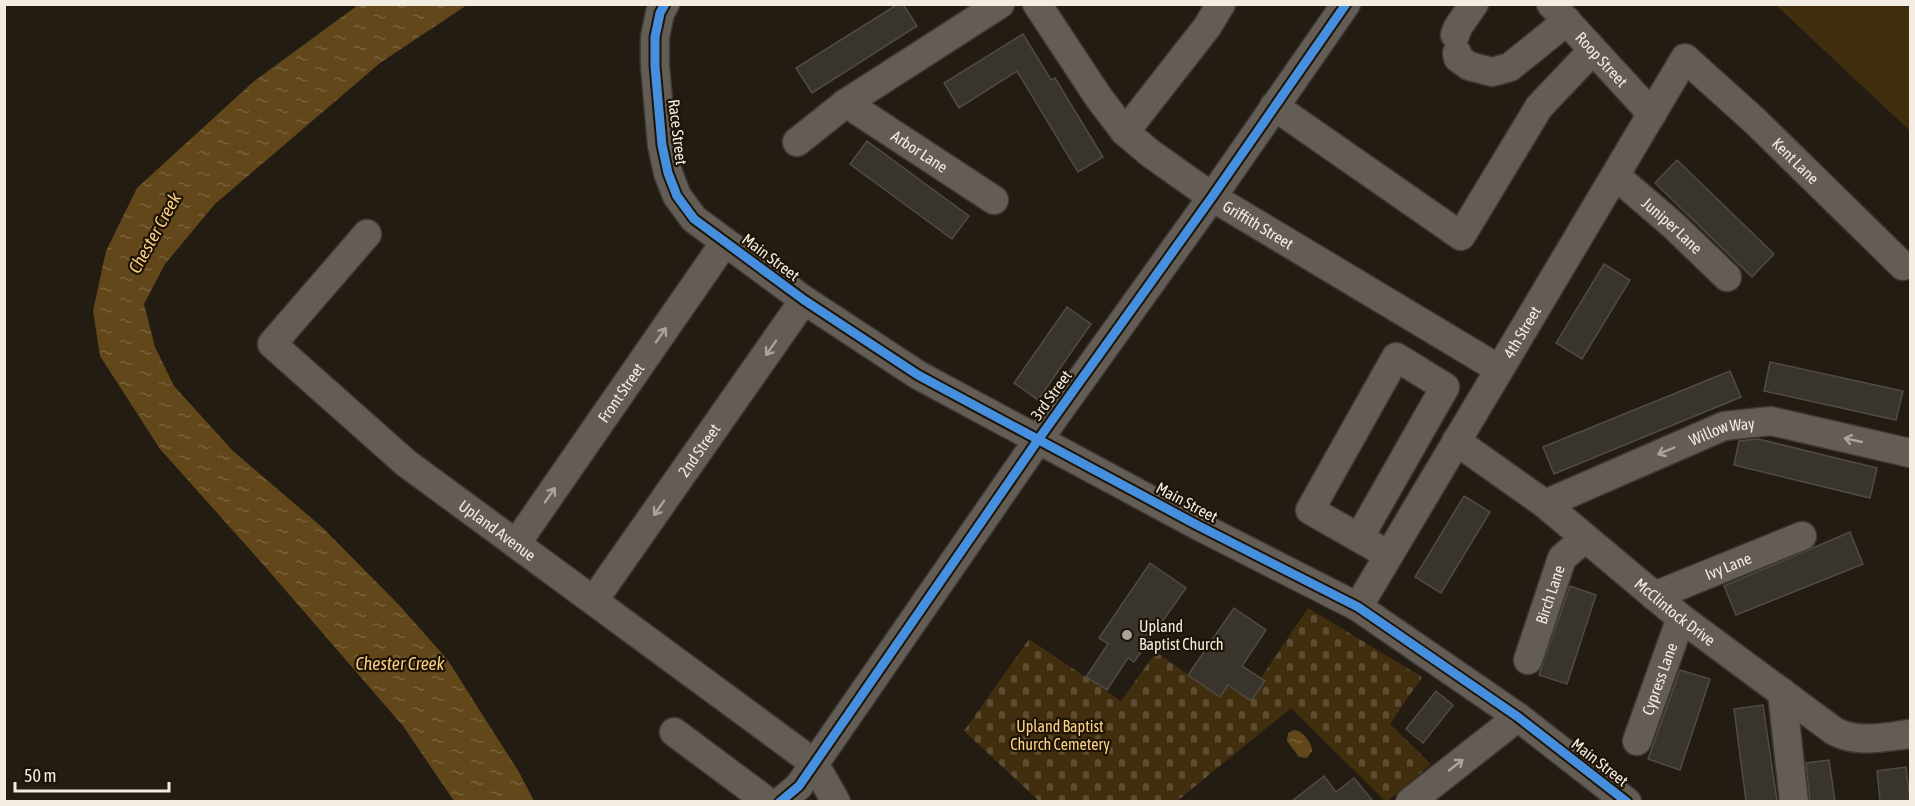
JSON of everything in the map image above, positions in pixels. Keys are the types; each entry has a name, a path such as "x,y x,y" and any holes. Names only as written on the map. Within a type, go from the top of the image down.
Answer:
{"street":[{"name":"Race Street","path":"665,4 660,13 655,37 655,66 662,145 668,173 676,196 684,207 694,219 725,242"},
{"path":"797,142 846,103 1000,4"},
{"name":"Griffith Street","path":"1037,4 1099,98 1125,132 1150,153 1212,197 1499,369"},
{"path":"1125,132 1207,27 1221,4"},
{"name":"3rd Street","path":"780,801 799,786 1038,440 1212,197 1346,4"},
{"path":"1474,4 1458,27 1456,44 1458,58 1468,66 1492,72 1510,67 1559,13"},
{"name":"Roop Street","path":"1559,13 1652,114"},
{"path":"1274,106 1461,236 1539,107 1593,50"},
{"name":"4th Street","path":"1358,607 1685,58"},
{"name":"Kent Lane","path":"1685,58 1755,121 1903,266"},
{"name":"Arbor Lane","path":"846,103 994,200"},
{"name":"Juniper Lane","path":"1616,176 1674,226 1727,277"},
{"name":"Upland Avenue","path":"367,234 272,344 406,463 814,763 836,801"},
{"name":"Main Street","path":"725,242 804,300 918,375 1197,525 1358,607 1518,717 1627,801"},
{"name":"Front Street","path":"516,543 725,242"},
{"name":"2nd Street","path":"594,600 804,300"},
{"path":"1359,538 1445,387 1396,357 1310,510 1359,538 1389,555"},
{"name":"Willow Way","path":"1545,504 1724,426 1771,421 1911,453"},
{"name":"McClintock Drive","path":"1456,441 1545,504 1681,618 1843,736 1869,739 1911,734"},
{"name":"Ivy Lane","path":"1654,596 1802,536"},
{"name":"Birch Lane","path":"1528,660 1562,558 1585,538"},
{"name":"Cypress Lane","path":"1637,741 1681,618"},
{"path":"1782,692 1794,801"},
{"path":"1410,801 1518,717"},
{"path":"674,732 768,801"}],"green space":[{"path":"1776,5 1910,5 1910,131"},
{"name":"Upland Baptist Church Cemetery","path":"1308,608 1422,677 1390,724 1431,764 1388,801 1385,801 1291,708 1177,801 1039,801 964,731 1029,639 1121,701 1156,652 1220,697 1228,685 1251,701 1266,682 1261,678"}],"water":[{"name":"Chester Creek","path":"358,5 467,5 380,63 215,204 165,264 144,304 155,347 174,386 233,451 323,528 399,605 447,659 519,772 534,801 454,801 403,726 160,449 100,356 93,311 106,251 137,188 253,82"},
{"path":"1294,730 1304,735 1310,744 1312,751 1307,758 1299,757 1287,741 1288,733"}],"building":[{"path":"898,4 903,4 917,26 812,93 796,68"},
{"path":"1023,34 1051,80 1055,78 1103,157 1078,172 1017,71 959,108 944,83"},
{"path":"867,141 969,216 952,239 850,164"},
{"path":"1677,160 1774,254 1752,277 1655,183"},
{"path":"1604,264 1630,280 1582,359 1556,343"},
{"path":"1067,307 1091,324 1038,400 1014,383"},
{"path":"1770,362 1903,391 1896,420 1764,391"},
{"path":"1730,371 1741,397 1554,474 1543,447"},
{"path":"1758,439 1877,468 1870,498 1734,465 1739,441"},
{"path":"1464,496 1490,512 1441,593 1415,577"},
{"path":"1850,532 1863,564 1736,615 1724,586"},
{"path":"1150,563 1186,588 1134,662 1128,658 1107,690 1086,677 1108,644 1099,638"},
{"path":"1570,586 1596,595 1567,684 1539,675"},
{"path":"1234,608 1266,630 1242,666 1265,681 1251,701 1228,685 1220,697 1188,675"},
{"path":"1680,670 1710,679 1680,770 1648,759"},
{"path":"1436,691 1453,705 1423,743 1406,729"},
{"path":"1763,705 1777,801 1746,801 1734,709"},
{"path":"1829,760 1835,801 1810,801 1806,763"},
{"path":"1906,767 1910,801 1880,801 1877,771"},
{"path":"1324,776 1336,792 1354,778 1373,801 1292,801"}],"cycle path":[{"path":"665,4 660,13 655,37 655,66 662,145 668,173 677,196 694,219 804,300 918,375 1197,525 1358,607 1518,717 1627,802"},
{"path":"780,802 799,786 1038,440 1212,197 1346,4"}],"place":[{"name":"Upland Baptist Church","path":"1127,635"}]}
